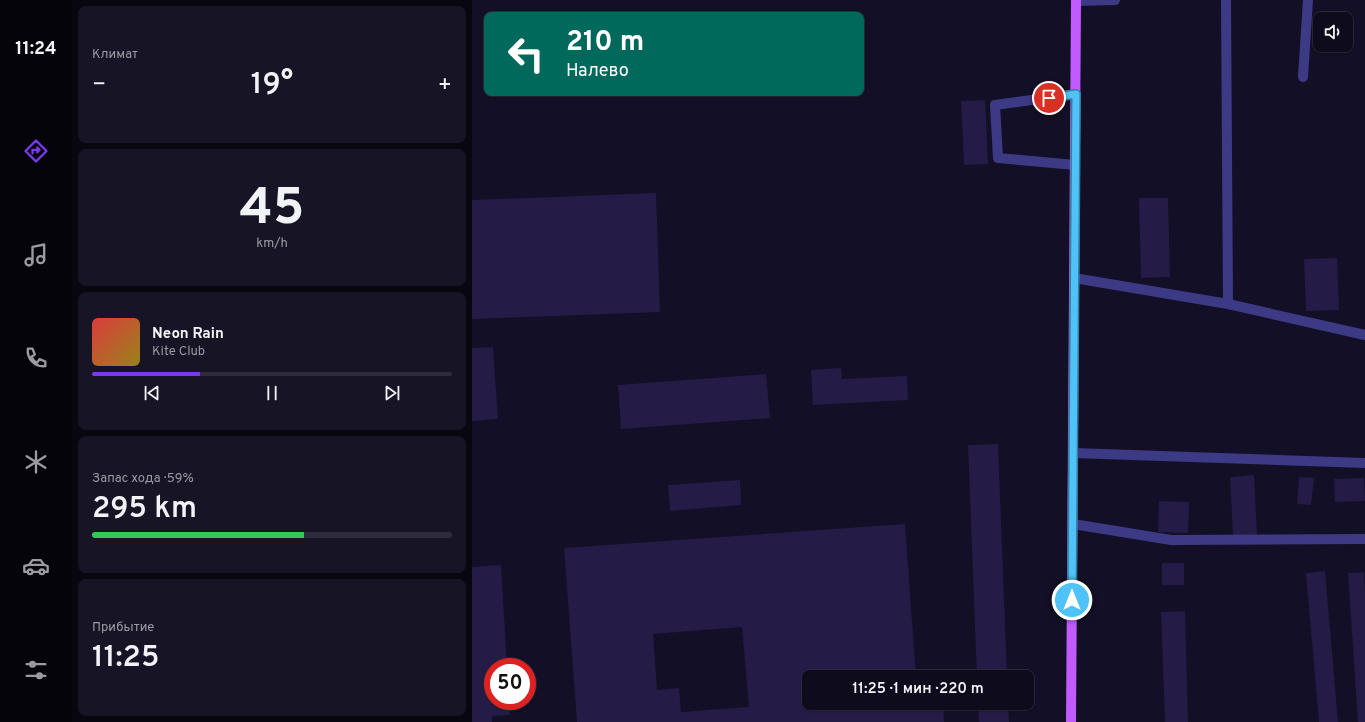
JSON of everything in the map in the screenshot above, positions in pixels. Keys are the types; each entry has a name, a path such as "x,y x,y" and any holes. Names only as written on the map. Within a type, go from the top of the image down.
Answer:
{"main road":[{"path":"1071,722 1076,1"}],"street":[{"path":"1076,1 1115,0"},
{"path":"1226,0 1228,304"},
{"path":"1303,77 1308,0"},
{"path":"1075,165 998,158 995,105 1076,94"},
{"path":"1074,278 1228,304 1365,335"},
{"path":"1073,453 1365,463"},
{"path":"1073,524 1171,540 1365,539"}],"building":[{"path":"985,100 988,164 964,165 961,101"},
{"path":"656,193 660,312 472,319 472,200"},
{"path":"1139,198 1168,198 1170,277 1141,278"},
{"path":"1337,258 1339,310 1306,311 1304,259"},
{"path":"493,347 498,419 472,421 472,348"},
{"path":"841,368 842,379 907,376 908,400 813,405 811,370"},
{"path":"766,374 770,418 621,429 618,385"},
{"path":"998,444 1007,670 977,670 968,445"},
{"path":"1254,475 1257,535 1233,536 1230,477"},
{"path":"1299,477 1314,478 1311,505 1297,504"},
{"path":"1364,478 1365,501 1335,502 1334,479"},
{"path":"740,480 741,505 670,511 668,485"},
{"path":"1159,501 1189,502 1188,533 1158,532"},
{"path":"905,524 915,670 802,670 802,710 943,710 944,722 577,722 564,548","holes":["742,627 749,707 681,712 679,688 657,690 653,634"]},
{"path":"1162,563 1184,563 1184,585 1162,585"},
{"path":"501,565 506,658 484,658 484,710 510,710 510,715 492,716 492,722 472,722 472,567"},
{"path":"1325,571 1338,722 1319,722 1306,573"},
{"path":"1364,572 1365,722 1358,722 1348,573"},
{"path":"1185,611 1188,722 1165,722 1161,612"},
{"path":"978,710 1008,710 1009,722 979,722"}],"route":[{"path":"1049,98 1076,94 1072,600"}]}
